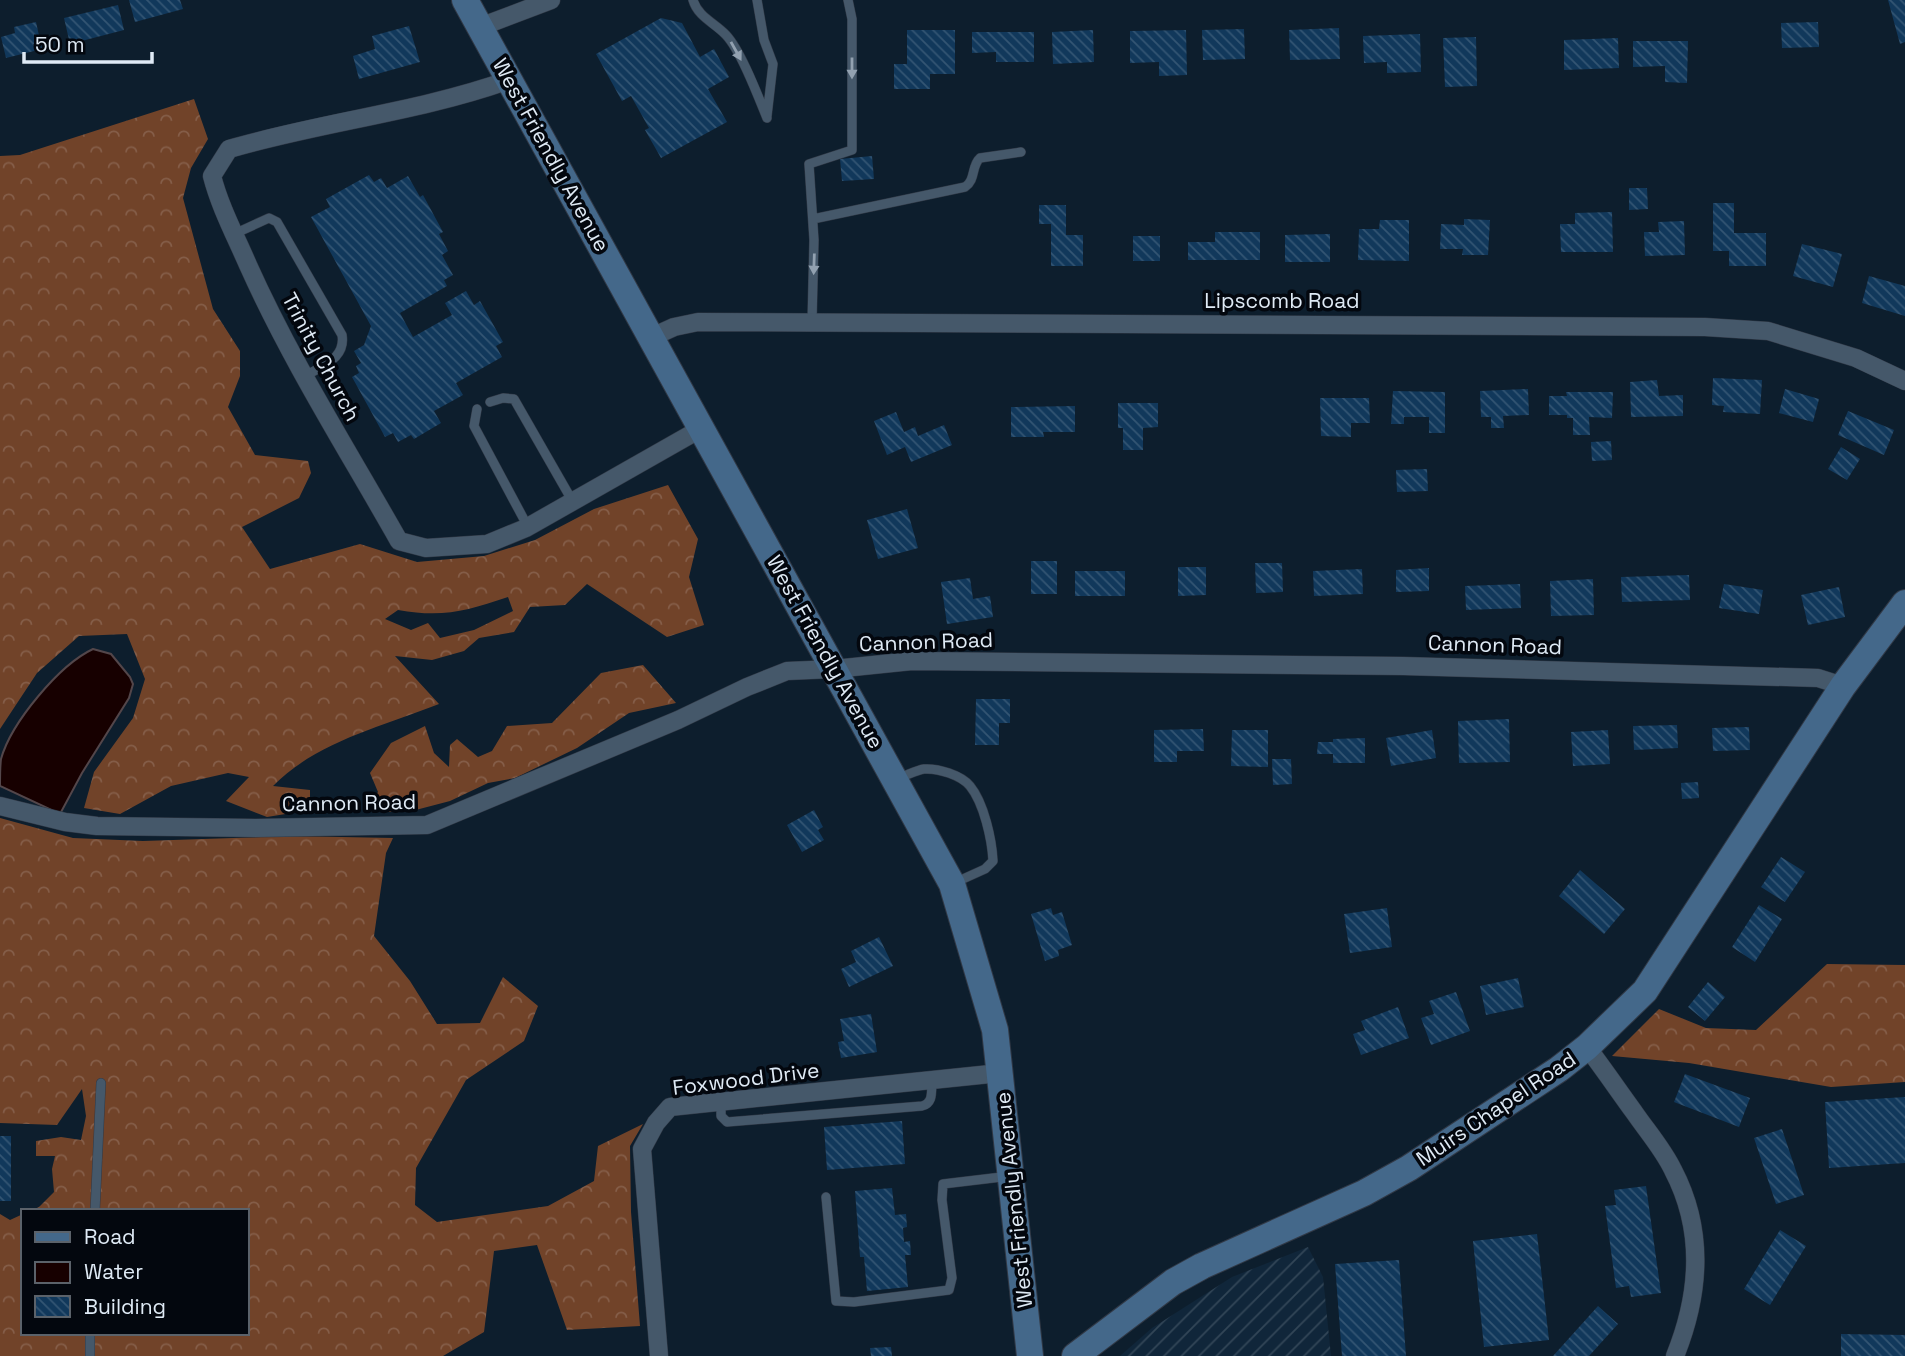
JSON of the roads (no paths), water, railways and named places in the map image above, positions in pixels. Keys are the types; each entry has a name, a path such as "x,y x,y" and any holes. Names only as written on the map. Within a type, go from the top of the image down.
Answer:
{"main road":[{"name":"West Friendly Avenue","path":"465,0 952,884 995,1030 1030,1356"},
{"name":"Muirs Chapel Road","path":"1075,1356 1173,1282 1202,1266 1307,1220 1409,1168 1559,1069 1587,1047 1645,991 1843,686 1905,603"},
{"path":"1103,1356 1139,1307"}],"street":[{"path":"481,27 551,0"},
{"name":"Trinity Church","path":"509,80 470,94 229,149 212,176 219,204 324,415 398,541 426,548 487,544 528,527 702,428"},
{"name":"Lipscomb Road","path":"652,337 674,327 698,322 1705,327 1768,331 1856,358 1905,381"},
{"name":"Cannon Road","path":"1,806 65,822 97,826 256,828 427,824 678,720 787,671 912,661 1403,666 1818,678 1843,686"},
{"path":"1587,1047 1658,1146 1672,1168 1687,1202 1694,1231 1696,1268 1692,1304 1675,1356"},
{"name":"Foxwood Drive","path":"659,1356 642,1149 656,1123 670,1107 1000,1073"}],"lane":[{"path":"693,0 705,18 727,36 747,72 767,118 773,64 764,40 757,0"},
{"path":"812,322 814,240 809,164 852,150 852,19 848,0"},
{"path":"813,219 965,187 971,181 979,158 1021,152"},
{"path":"234,234 269,218 277,222 342,335 340,354 304,377"},
{"path":"490,402 503,398 513,399 573,502"},
{"path":"477,410 474,426 528,527"},
{"path":"895,779 925,769 942,771 959,777 970,785 975,794 992,844 993,860 985,869 952,884"},
{"path":"95,1209 101,1083"},
{"path":"826,1198 836,1301 854,1302 950,1290 953,1278 942,1200 943,1184 1011,1175"},
{"path":"90,1335 90,1356"}],"water":[{"path":"93,649 111,654 133,684 129,698 60,814 0,786 1,759 15,729 38,696 66,668"}]}
